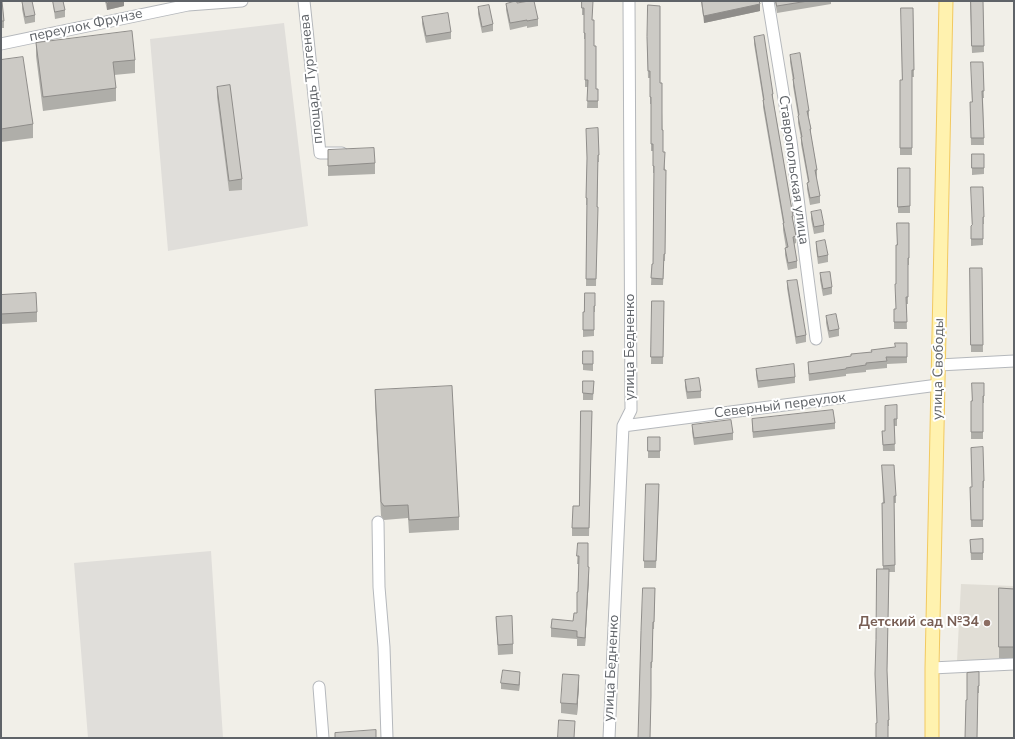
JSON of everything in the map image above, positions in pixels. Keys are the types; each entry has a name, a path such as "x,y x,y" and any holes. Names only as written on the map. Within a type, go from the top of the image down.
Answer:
{"main road":[{"name":"улица Свободы","path":"932,738 932,668 946,1"}],"street":[{"name":"переулок Фрунзе","path":"1,44 188,5 242,1"},
{"name":"площадь Тургенева","path":"304,1 320,153 350,153"},
{"name":"улица Бедненко","path":"609,738 623,426 631,410 629,1"},
{"name":"Ставропольская улица","path":"768,1 791,141 816,339"},
{"path":"939,365 1014,361"},
{"name":"Северный переулок","path":"623,426 938,385"},
{"path":"378,522 379,587 384,647 387,738"},
{"path":"932,668 1014,664"},
{"path":"319,687 323,738"}],"shaded area":[{"path":"284,23 308,226 168,251 150,39"},
{"path":"211,551 223,738 88,738 74,563"},
{"name":"Детский сад №34","path":"961,584 1014,586 1014,659 957,661"}],"building":[{"path":"2,1 4,21 1,21"},
{"path":"32,1 35,15 25,17 22,2"},
{"path":"53,1 63,1 65,10 55,12"},
{"path":"517,1 517,3 534,1 538,19 510,23 506,4"},
{"path":"582,1 593,1 592,20 594,20 594,46 596,46 596,89 598,89 598,101 587,101 588,80 585,80 585,33 584,8 582,8"},
{"path":"702,1 759,1 760,4 704,16"},
{"path":"776,1 808,1 777,6"},
{"path":"971,1 983,1 984,46 972,46"},
{"path":"489,5 493,24 482,27 478,7"},
{"path":"648,5 660,6 660,83 662,83 662,130 663,152 665,152 664,170 666,170 665,254 663,279 651,278 653,264 654,166 653,144 651,144 650,71 648,71"},
{"path":"901,8 913,8 914,70 912,70 912,148 900,148 900,80 902,80"},
{"path":"448,13 451,32 426,36 422,17"},
{"path":"132,31 135,60 113,62 116,88 43,97 36,43"},
{"path":"764,35 772,94 796,236 793,237 797,261 788,263 785,248 788,247 754,37"},
{"path":"800,53 809,111 807,111 817,170 815,170 820,196 810,198 807,183 809,182 801,137 790,55"},
{"path":"23,57 33,124 1,129 1,60"},
{"path":"971,62 983,62 984,91 982,91 984,138 971,138"},
{"path":"230,85 242,179 229,181 217,87"},
{"path":"598,128 599,155 596,279 586,279 586,129"},
{"path":"374,148 375,163 328,166 328,150"},
{"path":"972,154 984,154 984,168 972,168"},
{"path":"898,168 910,168 910,206 898,207"},
{"path":"971,187 983,187 983,239 971,239"},
{"path":"821,210 824,225 814,227 811,212"},
{"path":"897,223 909,223 908,297 906,297 907,322 894,322 894,309 896,309 895,284"},
{"path":"825,240 828,255 818,257 816,242"},
{"path":"970,268 982,268 983,345 971,345"},
{"path":"830,272 832,287 823,289 820,273"},
{"path":"797,280 806,335 796,337 787,281"},
{"path":"36,293 37,312 1,314 1,295"},
{"path":"585,293 595,293 594,330 583,330"},
{"path":"652,301 664,301 663,357 651,357"},
{"path":"836,314 839,329 829,331 826,316"},
{"path":"895,343 907,343 907,357 886,357 887,361 866,363 866,365 846,369 809,374 808,362 851,356 851,354 872,352 871,350 895,347"},
{"path":"583,351 593,351 593,364 583,364"},
{"path":"794,364 795,377 758,381 756,369"},
{"path":"699,378 701,391 687,392 685,380"},
{"path":"583,381 594,381 593,394 583,393"},
{"path":"972,383 984,383 983,432 971,432"},
{"path":"452,386 459,517 409,520 408,505 384,506 381,502 375,390"},
{"path":"897,405 897,419 894,419 895,444 883,445 882,431 885,431 885,406"},
{"path":"833,410 835,423 753,432 752,419"},
{"path":"581,411 592,411 589,528 572,528 573,506 579,506"},
{"path":"731,420 733,433 694,438 692,425"},
{"path":"648,437 660,437 660,451 648,451"},
{"path":"983,447 983,520 971,520 971,448"},
{"path":"882,465 894,465 896,496 894,496 895,565 883,566 882,503 884,503"},
{"path":"646,484 659,484 656,561 644,561"},
{"path":"983,539 983,553 971,553 970,540"},
{"path":"578,543 588,543 589,567 585,638 577,637 577,631 551,628 552,619 573,621 574,613 577,613"},
{"path":"877,569 889,569 887,670 889,720 888,738 876,738 877,723 875,674"},
{"path":"643,588 655,588 651,662 650,738 638,738"},
{"path":"999,588 1014,589 1014,647 999,647"},
{"path":"512,616 513,644 498,645 496,617"},
{"path":"503,670 520,672 519,685 501,683"},
{"path":"979,672 977,738 965,738 967,673"},
{"path":"563,674 579,675 577,704 561,703"},
{"path":"559,720 575,721 574,738 558,738"},
{"path":"376,730 376,738 335,738 335,733"}],"place":[{"name":"Детский сад №34","path":"987,623"}]}
